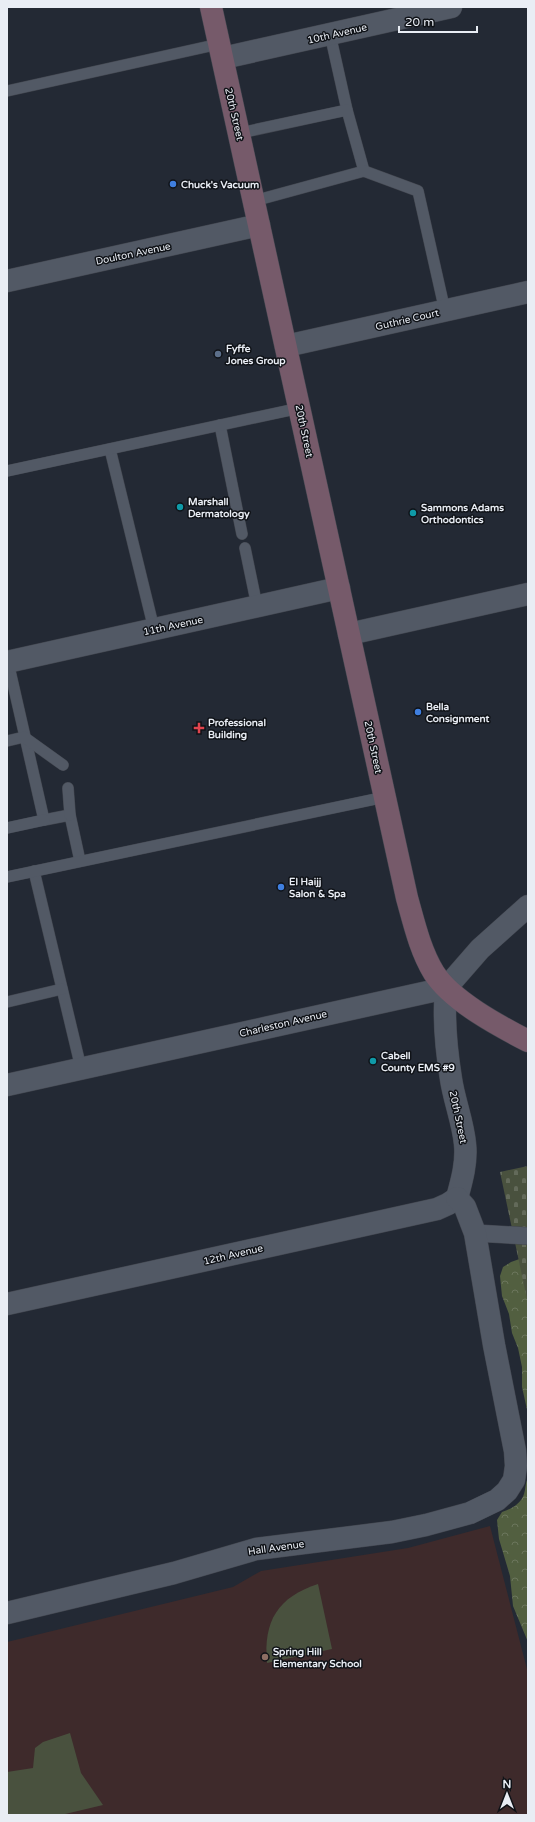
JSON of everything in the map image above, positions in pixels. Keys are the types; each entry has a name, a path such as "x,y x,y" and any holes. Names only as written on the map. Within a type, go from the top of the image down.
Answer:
{"main road":[{"name":"20th Street","path":"211,7 240,133 407,898 419,939 434,973 446,988"},
{"path":"446,988 477,1012 528,1041"}],"street":[{"name":"10th Avenue","path":"221,51 330,34 451,7"},
{"name":"Doulton Avenue","path":"7,281 259,225"},
{"name":"Guthrie Court","path":"286,346 528,292"},
{"name":"11th Avenue","path":"7,662 339,588"},
{"path":"349,634 528,594"},
{"path":"446,988 480,949 528,906"},
{"name":"Charleston Avenue","path":"7,1085 446,988"},
{"name":"20th Street","path":"446,988 444,1013 445,1041 451,1080 465,1144 465,1163 457,1198"},
{"path":"457,1198 465,1207 475,1233 528,1236"},
{"name":"12th Avenue","path":"7,1304 437,1209 457,1198"},
{"name":"Hall Avenue","path":"7,1613 174,1573 256,1549 392,1532 426,1525 486,1506 497,1500 507,1491 514,1480 516,1466 515,1451 494,1345 475,1233"}],"lane":[{"path":"330,34 347,110 364,171"},
{"path":"7,90 221,51"},
{"path":"240,133 347,110"},
{"path":"254,201 364,171 418,191 445,311"},
{"path":"7,471 300,408"},
{"path":"220,425 242,534"},
{"path":"110,449 154,629"},
{"path":"245,548 257,606"},
{"path":"7,662 44,820"},
{"path":"7,741 24,737 63,765"},
{"path":"68,788 70,815 80,861"},
{"path":"7,877 385,797"},
{"path":"7,828 70,815"},
{"path":"34,871 81,1068"},
{"path":"7,1002 62,989"}],"shaded area":[{"name":"Spring Hill Elementary School","path":"490,1526 528,1673 528,1815 7,1815 7,1642 233,1587 261,1571 408,1548"}],"green space":[{"path":"528,1166 528,1304 500,1172"},
{"path":"528,1256 528,1414 522,1387 522,1367 518,1348 512,1333 509,1314 502,1296 500,1276 503,1267 511,1262"},
{"path":"528,1478 528,1642 513,1606 510,1576 499,1539 497,1520 502,1512 512,1508 521,1501"},
{"path":"318,1584 332,1649 267,1663 266,1648 268,1635 271,1623 276,1613 283,1604 293,1596 304,1589"},
{"path":"70,1733 81,1773 103,1805 61,1815 7,1815 7,1772 33,1768 35,1748 43,1742"}],"place":[{"name":"Chuck's Vacuum","path":"173,184"},
{"name":"Fyffe Jones Group","path":"218,354"},
{"name":"Marshall Dermatology","path":"180,507"},
{"name":"Sammons Adams Orthodontics","path":"413,513"},
{"name":"Bella Consignment","path":"418,712"},
{"name":"Professional Building","path":"199,728"},
{"name":"El Haijj Salon & Spa","path":"281,887"},
{"name":"Cabell County EMS #9","path":"373,1061"},
{"name":"Spring Hill Elementary School","path":"265,1657"}]}
